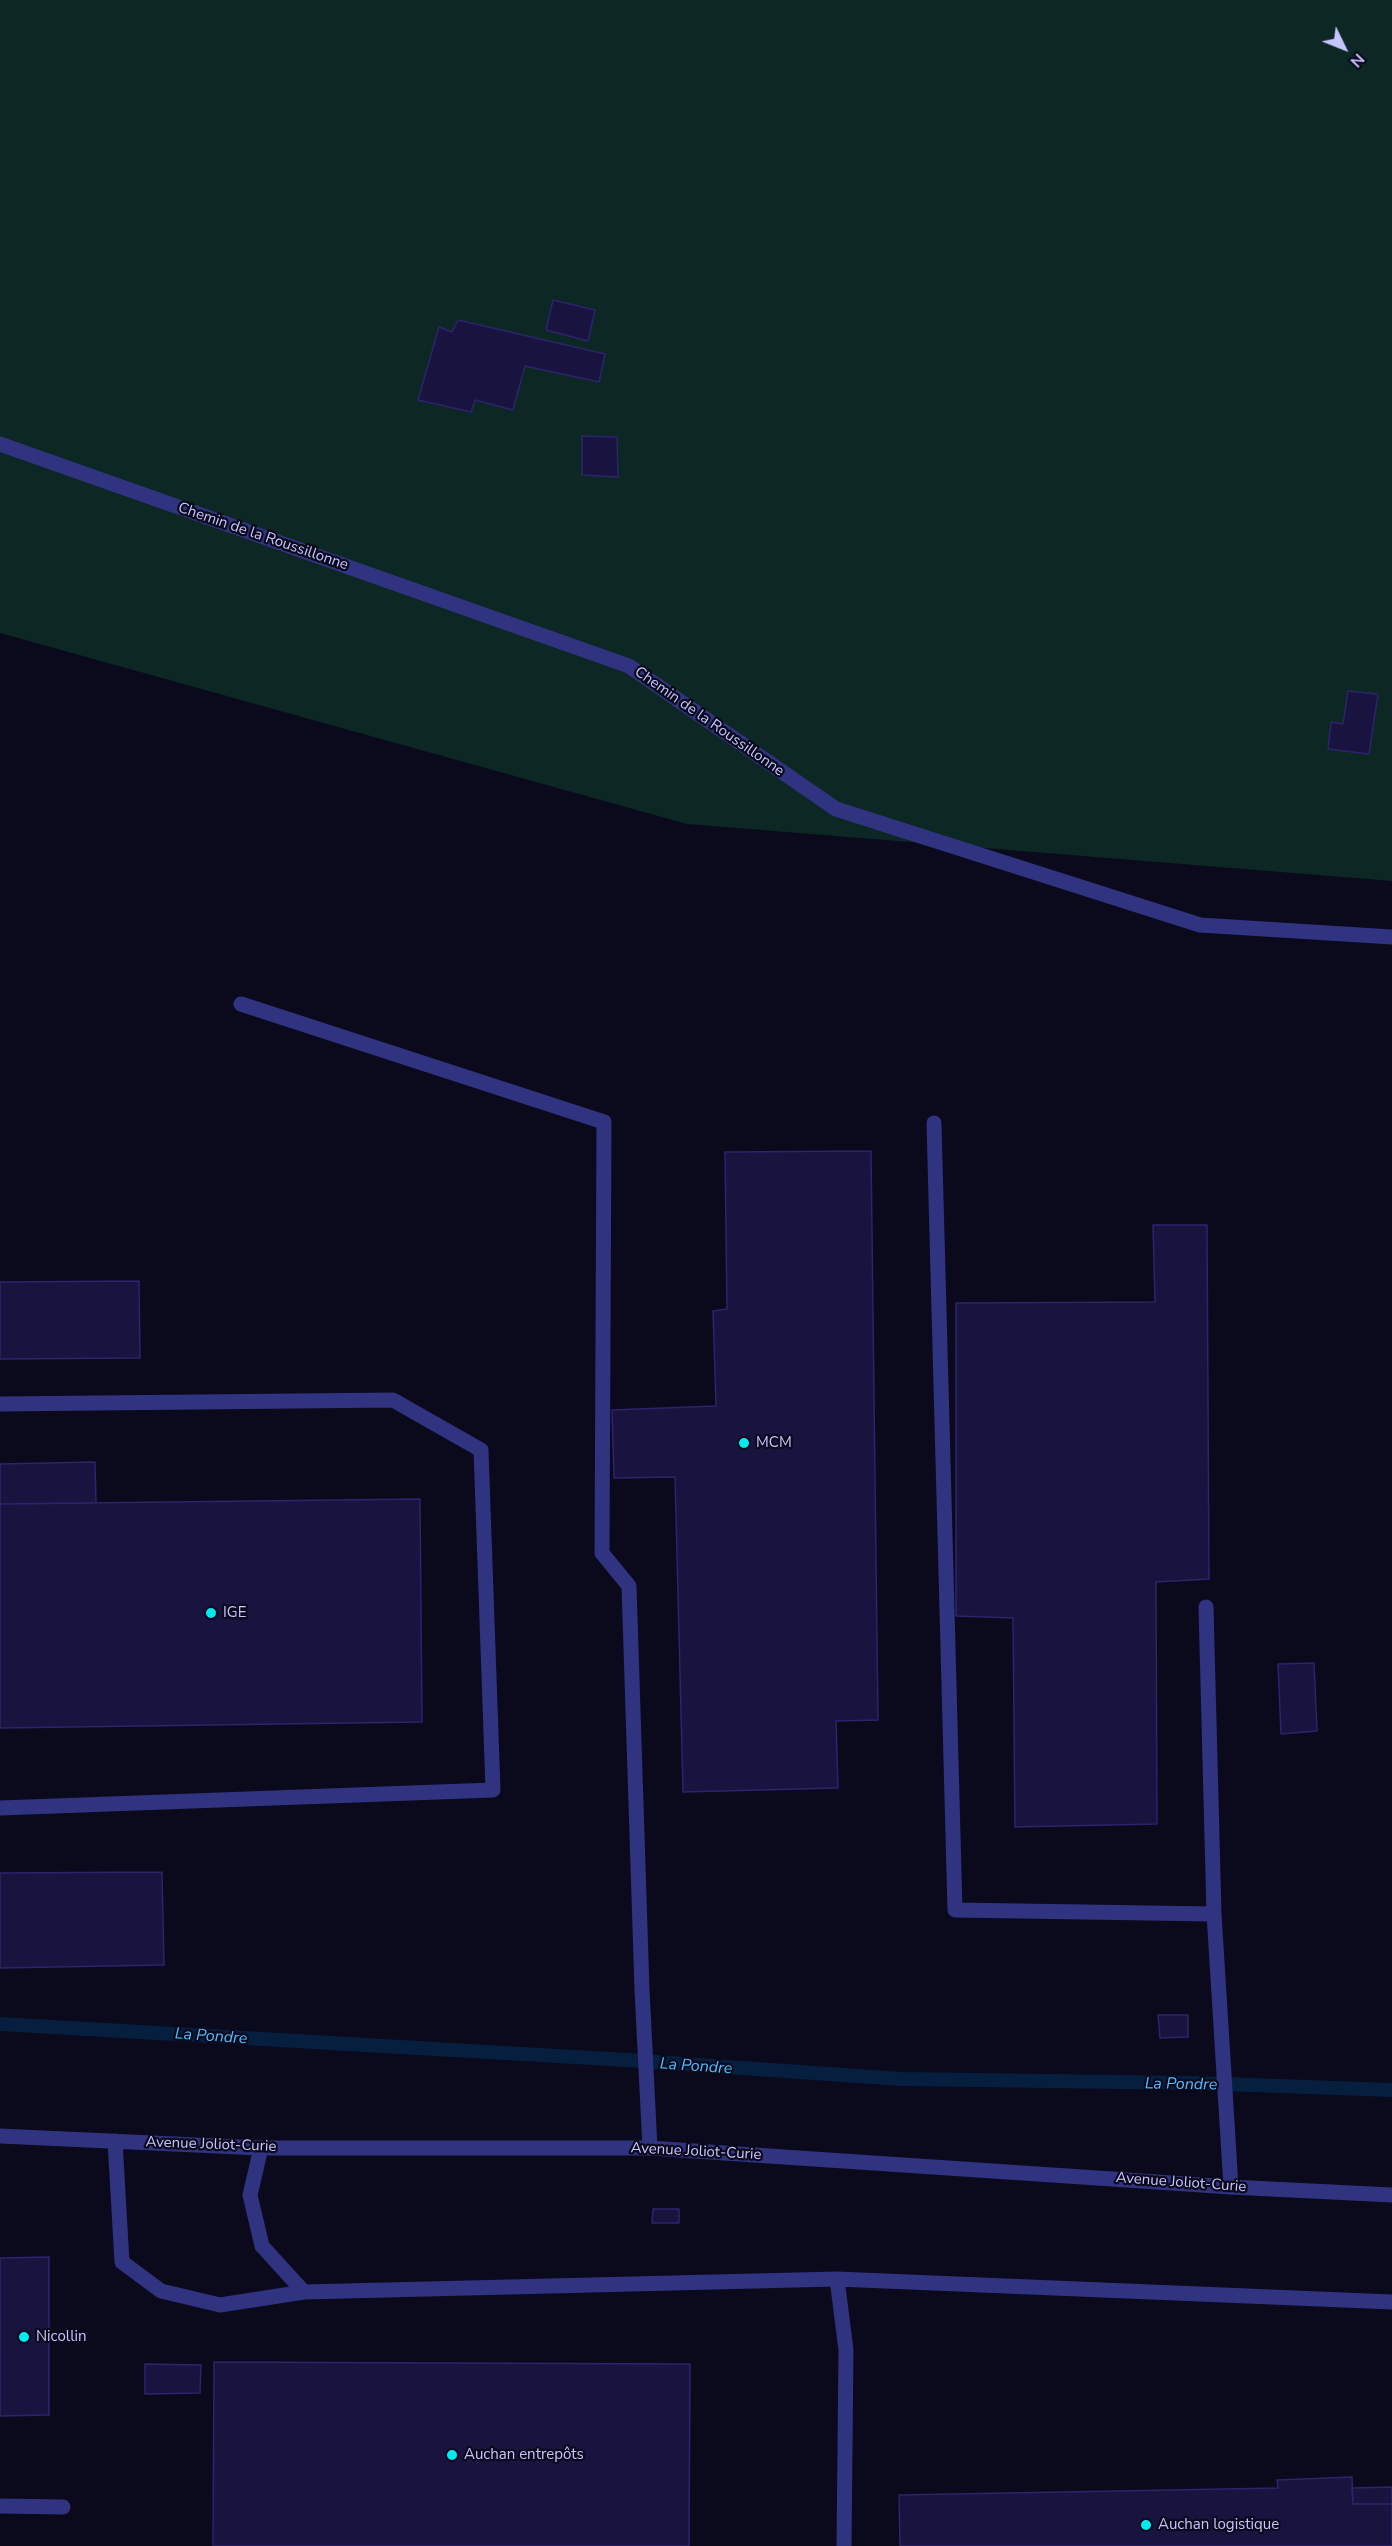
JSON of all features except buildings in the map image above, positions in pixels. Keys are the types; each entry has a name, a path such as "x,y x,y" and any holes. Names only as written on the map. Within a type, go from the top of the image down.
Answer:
{"street":[{"name":"Chemin de la Roussillonne","path":"0,444 629,666 836,809 1200,926 1392,937"},
{"path":"241,1004 604,1122 602,1553 628,1586 650,2148"},
{"path":"934,1123 955,1910 1214,1914"},
{"path":"0,1404 393,1400 481,1450 493,1790 0,1808"},
{"path":"1206,1607 1214,1914 1231,2187"},
{"name":"Avenue Joliot-Curie","path":"0,2136 261,2148 650,2148 1231,2187 1392,2195"},
{"path":"115,2141 122,2262 161,2291 220,2305 304,2292 837,2279 1392,2302"},
{"path":"261,2148 250,2195 262,2246 304,2292"},
{"path":"837,2279 846,2350 844,2546"},
{"path":"0,2506 63,2507"}],"green space":[{"path":"0,0 1392,0 1392,881 687,824 0,633"}],"waterway":[{"name":"La Pondre","path":"0,2024 627,2060 901,2079 1195,2083 1392,2090"}],"place":[{"name":"MCM","path":"744,1443"},
{"name":"IGE","path":"211,1613"},
{"name":"Nicollin","path":"24,2337"},
{"name":"Auchan entrepôts","path":"452,2455"},
{"name":"Auchan logistique","path":"1146,2525"}]}
